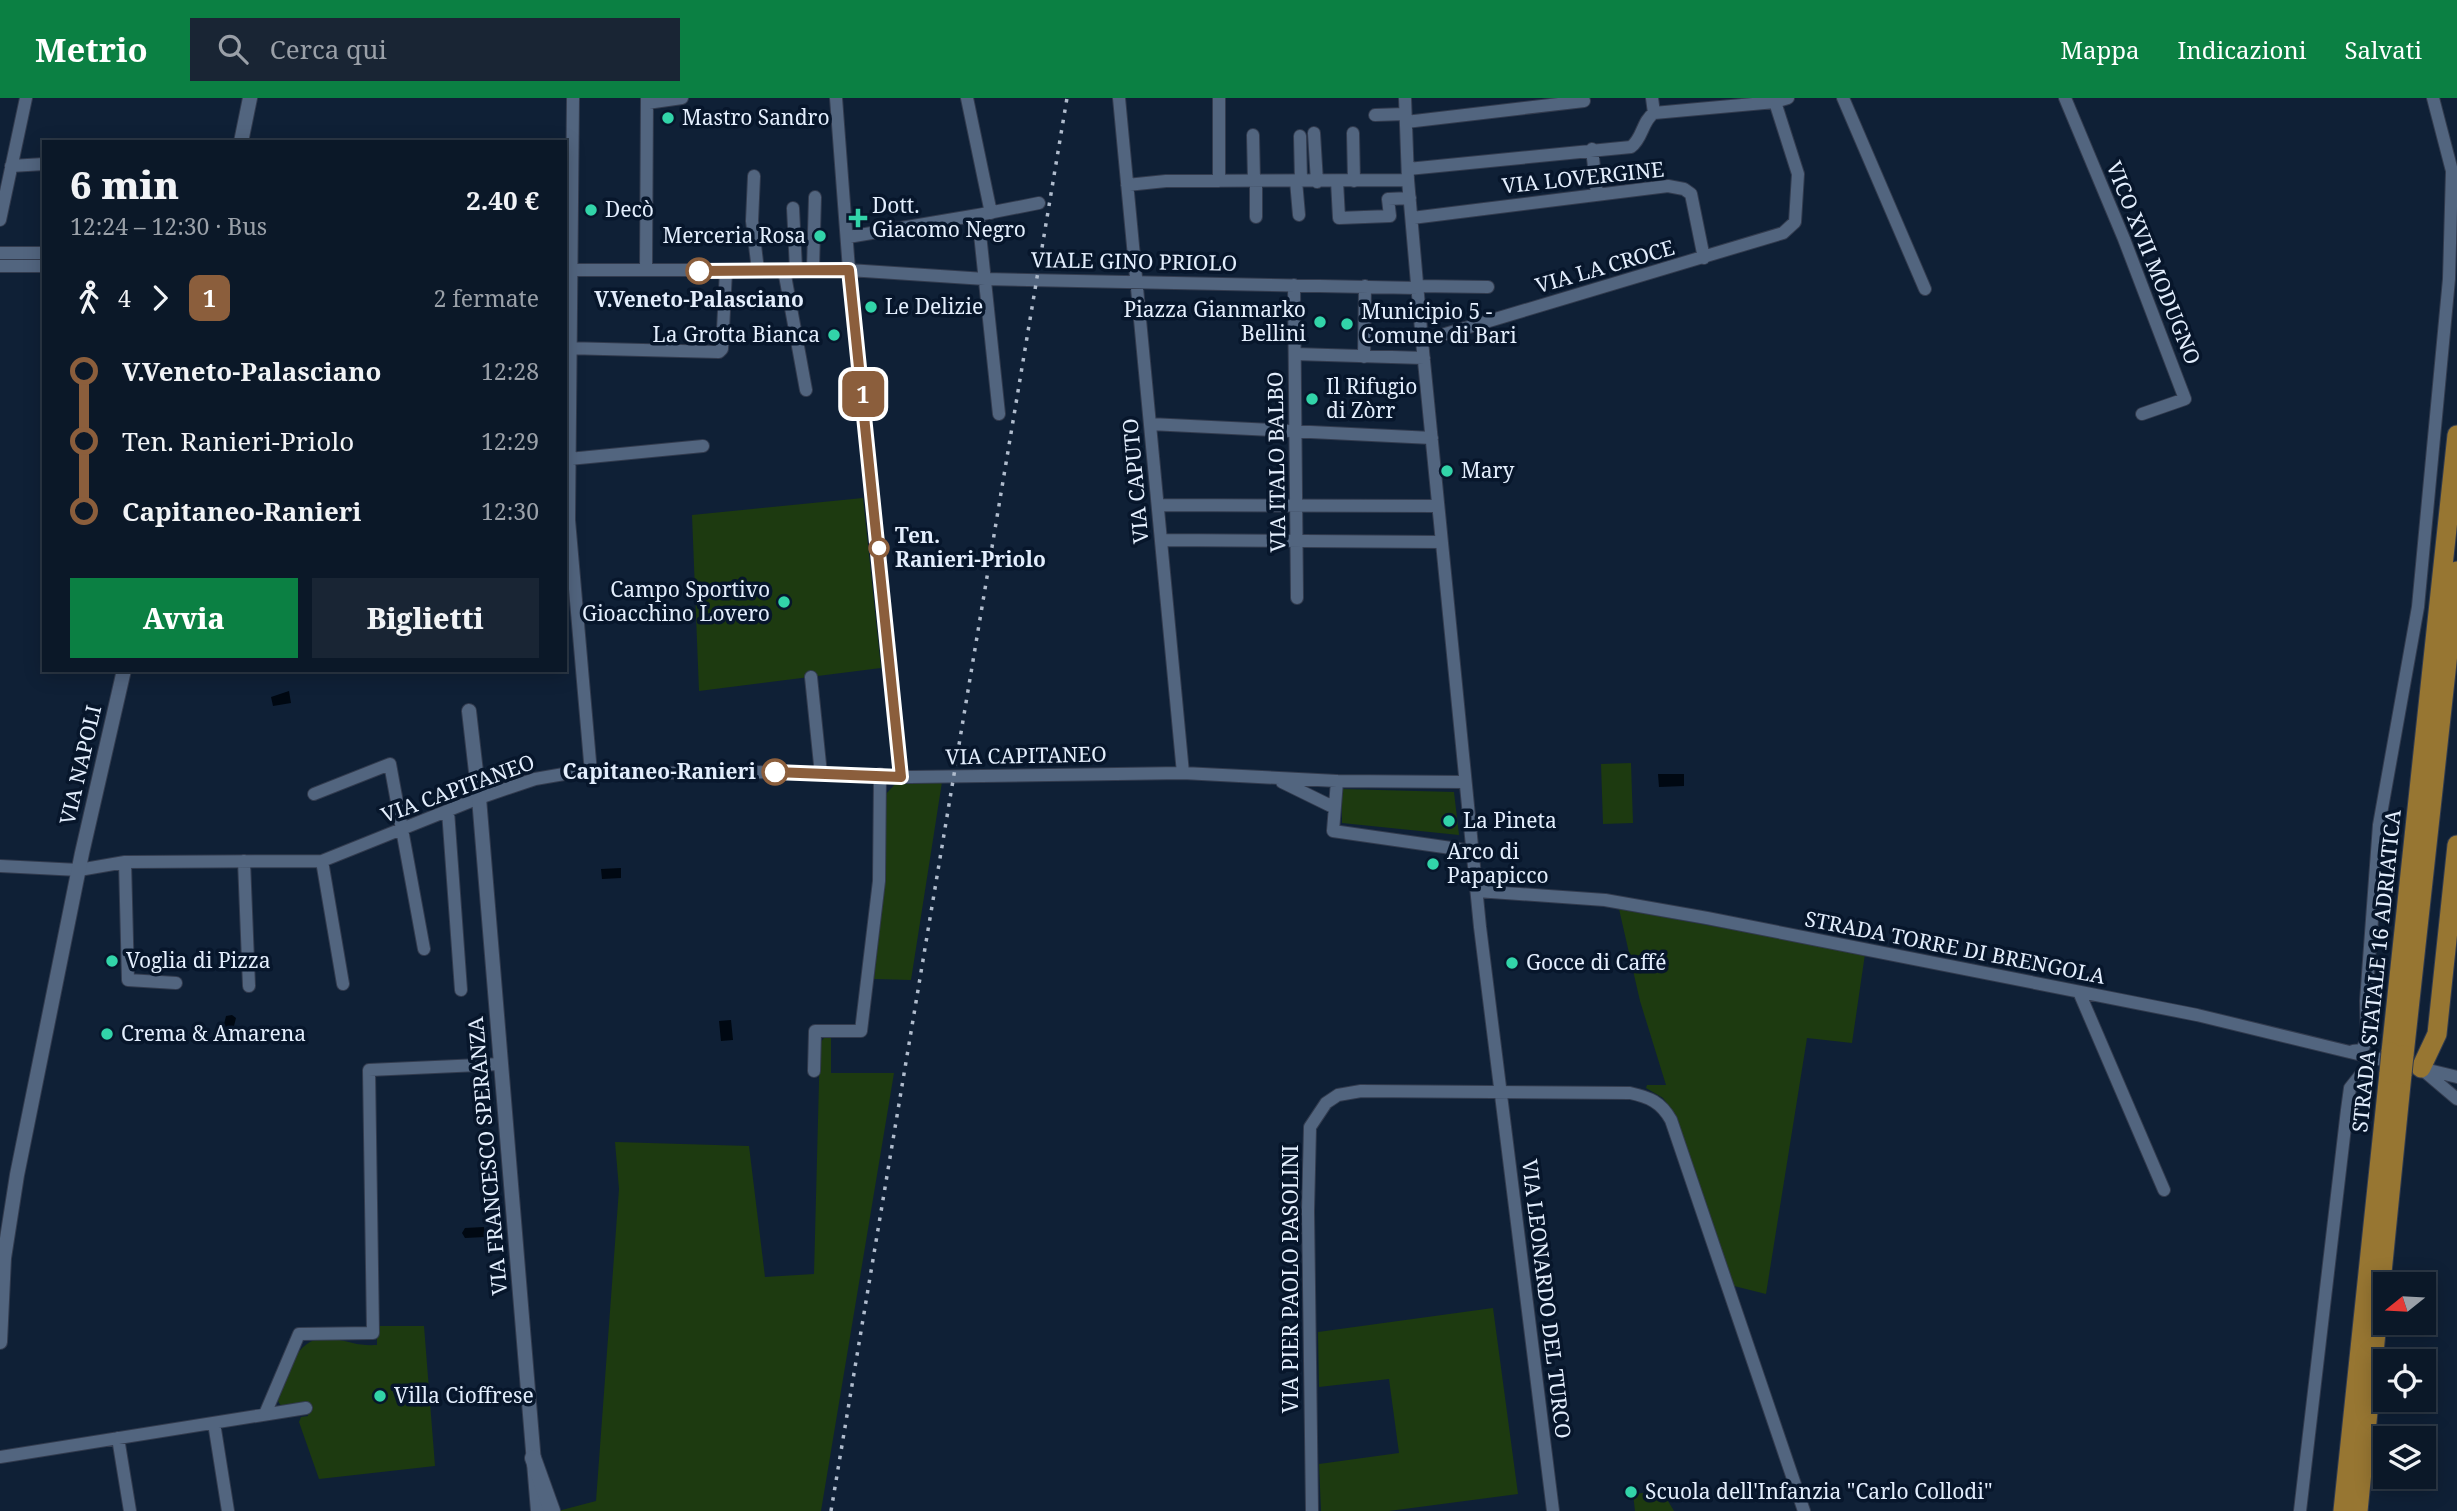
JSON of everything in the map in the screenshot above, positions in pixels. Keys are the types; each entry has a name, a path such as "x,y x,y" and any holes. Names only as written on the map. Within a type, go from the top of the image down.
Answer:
{"highway":[{"name":"STRADA STATALE 16 ADRIATICA","path":"2358,1511 2397,1064 2457,435"},
{"name":"STRADA STATALE 16 ADRIATICA","path":"2343,1511 2457,571"},
{"path":"2397,1064 2437,1034 2457,845"}],"main road":[{"path":"533,1458 552,1511"}],"street":[{"path":"0,219 26,98"},
{"path":"241,140 250,98"},
{"path":"573,98 568,270 569,520 591,773"},
{"path":"646,270 647,100 682,98"},
{"path":"836,98 849,270 901,777"},
{"path":"967,98 986,210 985,279 999,414"},
{"name":"VIA CAPUTO","path":"1119,98 1183,774"},
{"path":"1219,98 1219,181"},
{"name":"VIA LEONARDO DEL TURCO","path":"1405,98 1408,175 1422,341 1472,851 1553,1511"},
{"path":"1652,98 1654,113"},
{"path":"1843,98 1925,289"},
{"name":"VICO XVII MODUGNO","path":"2065,98 2124,239 2185,400 2142,414"},
{"path":"2353,1051 2362,1050 2367,1039 2366,1000 2379,825 2418,607 2449,279 2452,171 2433,98"},
{"path":"1127,185 1219,181 1354,181 1592,149 1631,147 1636,143 1647,118 1654,113 1782,100"},
{"name":"VIA LA CROCE","path":"1422,341 1783,233 1795,222 1798,174 1782,100"},
{"path":"1375,115 1406,118 1584,101"},
{"path":"1314,133 1317,181"},
{"path":"1353,133 1354,181"},
{"path":"1253,135 1256,217"},
{"path":"1299,215 1300,136"},
{"path":"1592,149 1597,194"},
{"path":"12,166 42,164"},
{"path":"754,176 752,221 758,270"},
{"path":"1337,181 1339,218 1390,216 1388,199 1410,198"},
{"name":"VIA LOVERGINE","path":"1412,218 1668,186 1684,188 1691,194 1704,258"},
{"path":"813,270 815,197"},
{"path":"848,237 986,210 1039,203"},
{"path":"793,208 790,270 806,390"},
{"path":"0,253 42,254"},
{"path":"0,266 42,266"},
{"name":"VIALE GINO PRIOLO","path":"568,270 849,270 985,279 1488,287"},
{"path":"568,349 711,352 722,349 726,271"},
{"name":"VIA ITALO BALBO","path":"1294,285 1297,598"},
{"path":"1364,356 1365,286"},
{"path":"1295,354 1424,358"},
{"path":"1150,424 1432,438"},
{"path":"569,459 704,446"},
{"path":"1158,505 1438,506"},
{"path":"1161,540 1442,542"},
{"name":"VIA NAPOLI","path":"0,1342 4,1258 17,1175 79,870 124,672"},
{"path":"811,677 821,774"},
{"name":"VIA FRANCESCO SPERANZA","path":"469,711 479,797 538,1511"},
{"path":"314,794 390,764 424,949"},
{"name":"VIA CAPITANEO","path":"0,866 79,870 125,862 322,862 479,797 535,779 591,773 880,774 901,777 1183,774 1338,781 1465,782"},
{"path":"814,1071 816,1031 861,1031 879,881 880,774"},
{"path":"1275,779 1333,807"},
{"path":"1338,781 1333,807 1333,831 1472,851"},
{"path":"448,811 461,990"},
{"path":"125,862 128,980 176,983"},
{"path":"244,862 249,986"},
{"path":"322,862 343,984"},
{"name":"STRADA TORRE DI BRENGOLA","path":"1477,891 1618,902 2197,1015 2353,1051 2397,1064"},
{"path":"2079,992 2164,1190"},
{"path":"265,1414 299,1334 373,1333 369,1070 501,1064"},
{"path":"2397,1064 2457,1098"},
{"path":"2300,1511 2350,1088 2359,1073 2397,1064 2457,1077"},
{"name":"VIA PIER PAOLO PASOLINI","path":"1312,1511 1308,1211 1309,1141 1316,1114 1332,1099 1352,1092 1501,1092"},
{"path":"1501,1092 1630,1093 1655,1100 1666,1111 1804,1511"},
{"path":"0,1457 306,1408"},
{"path":"214,1423 228,1511"},
{"path":"118,1438 130,1511"}],"green space":[{"name":"Campo Sportivo Gioacchino Lovero","path":"863,498 881,668 699,691 692,515"},
{"path":"1631,763 1633,823 1603,824 1601,764"},
{"path":"897,782 942,782 911,980 874,979 885,877 885,795"},
{"path":"1342,789 1454,792 1459,835 1342,823"},
{"path":"1619,909 1865,954 1852,1043 1807,1038 1766,1294 1734,1286 1676,1116 1663,1098 1646,1088 1647,1085 1666,1085 1640,1001"},
{"path":"824,1038 831,1038 831,1073 894,1073 821,1511 558,1511 596,1501 619,1189 615,1142 749,1146 765,1277 814,1274 820,1043"},
{"path":"1493,1308 1518,1494 1389,1511 1321,1511 1319,1464 1399,1453 1389,1379 1319,1387 1318,1332"},
{"path":"377,1326 424,1326 435,1466 319,1479 299,1422 301,1417 308,1416 306,1403 281,1406 278,1401 290,1367 302,1348 321,1339 377,1345"},
{"path":"1662,1491 1674,1511 1635,1511 1633,1494"}],"shaded area":[{"path":"289,691 291,703 273,706 271,697"},
{"path":"1658,774 1684,774 1684,786 1659,787"},
{"path":"621,868 621,878 602,879 601,869"},
{"path":"232,1015 236,1018 231,1038 221,1036 226,1016"},
{"path":"731,1020 733,1040 721,1041 719,1021"},
{"path":"484,1227 485,1237 465,1238 462,1233 465,1228"}],"railway":[{"path":"831,1511 1067,98"}],"bus line":[{"name":"1","path":"699,271 849,270 874,491 901,777 880,774 775,772"}],"place":[{"name":"Mastro Sandro","path":"668,118"},
{"name":"Decò","path":"591,210"},
{"name":"Dott. Giacomo Negro","path":"858,218"},
{"name":"Merceria Rosa","path":"820,236"},
{"name":"V.Veneto-Palasciano","path":"699,271"},
{"name":"Le Delizie","path":"871,307"},
{"name":"Piazza Gianmarko Bellini","path":"1320,322"},
{"name":"Municipio 5 - Comune di Bari","path":"1347,324"},
{"name":"La Grotta Bianca","path":"834,335"},
{"name":"Il Rifugio di Zòrr","path":"1312,399"},
{"name":"Mary","path":"1447,471"},
{"name":"Ten. Ranieri-Priolo","path":"879,548"},
{"name":"Campo Sportivo Gioacchino Lovero","path":"784,602"},
{"name":"Capitaneo-Ranieri","path":"775,772"},
{"name":"La Pineta","path":"1449,821"},
{"name":"Arco di Papapicco","path":"1433,864"},
{"name":"Voglia di Pizza","path":"112,961"},
{"name":"Gocce di Caffé","path":"1512,963"},
{"name":"Crema & Amarena","path":"107,1034"},
{"name":"Villa Cioffrese","path":"380,1396"},
{"name":"Scuola dell'Infanzia \"Carlo Collodi\"","path":"1631,1492"}]}
